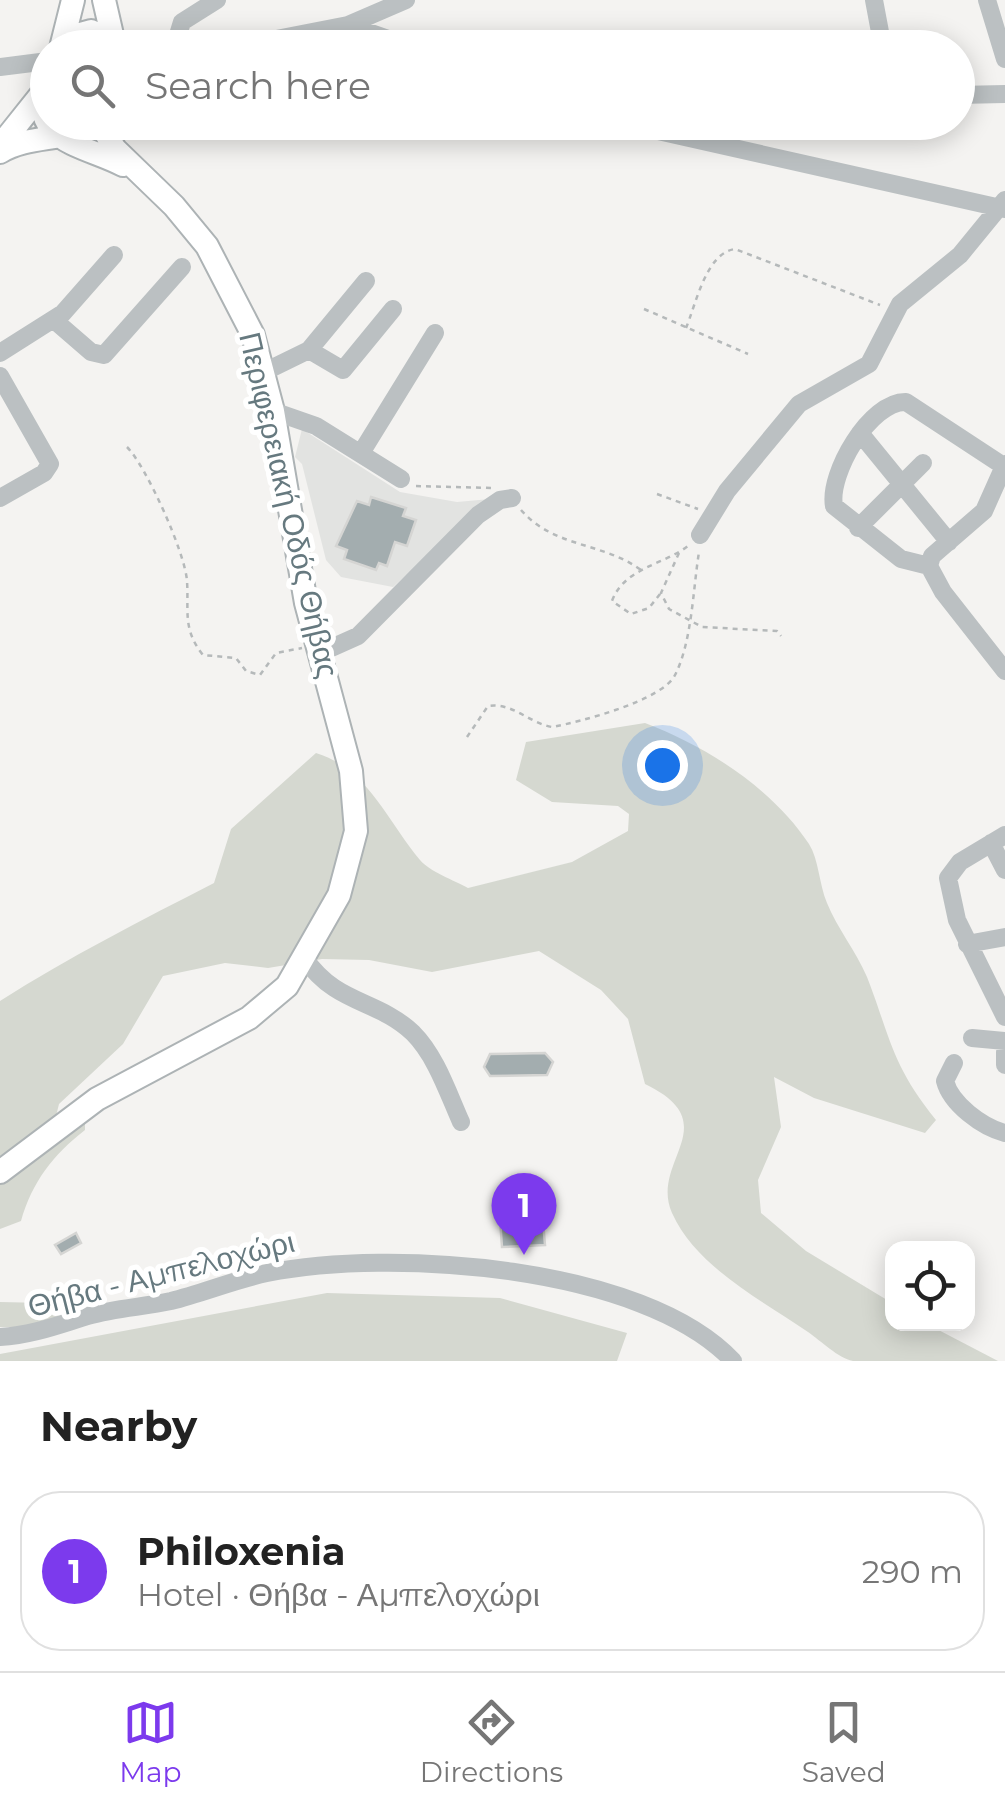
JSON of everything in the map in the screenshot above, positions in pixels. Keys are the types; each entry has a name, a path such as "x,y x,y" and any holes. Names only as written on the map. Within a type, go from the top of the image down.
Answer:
{"main road":[{"path":"66,30 73,0"},
{"path":"104,0 111,30"},
{"path":"0,150 30,109"},
{"path":"0,150 30,138"},
{"name":"Περιφερειακή Οδός Θήβας","path":"68,140 144,176"},
{"name":"Περιφερειακή Οδός Θήβας","path":"0,1172 97,1099 249,1018 287,986 305,960 343,885 356,831 350,770 306,603 274,411 241,307 206,246 108,140"}],"street":[{"path":"180,30 182,22 217,0"},
{"path":"322,30 348,25 406,0"},
{"path":"874,0 879,30"},
{"path":"994,10 1005,59"},
{"path":"348,25 362,30"},
{"path":"0,67 30,63"},
{"path":"975,95 1005,94"},
{"path":"700,140 1002,206 960,255 900,304 869,364 799,404 700,535"},
{"path":"0,353 54,320 114,255"},
{"path":"54,320 91,352 104,355 182,268"},
{"path":"264,372 310,350 366,281"},
{"path":"310,350 343,370 393,309"},
{"path":"361,453 435,333"},
{"path":"0,376 50,464 44,472 0,498"},
{"path":"929,566 901,559 834,506 831,492 860,433 884,405 906,402 1005,466 984,511 932,556 929,566 932,576 1005,671"},
{"path":"274,411 316,426 401,479"},
{"path":"860,433 949,542"},
{"path":"858,528 864,517 923,463"},
{"path":"319,649 349,644 478,515 500,500 512,498"},
{"path":"1005,870 998,839 960,862 948,878 967,944 1005,1017"},
{"path":"967,944 1005,937"},
{"path":"305,960 332,989 412,1032 426,1049 461,1122"},
{"path":"287,986 332,989"},
{"path":"972,1038 1005,1042"},
{"path":"1005,1052 1005,1065"},
{"path":"954,1063 944,1081 954,1099 982,1122 1005,1133"},
{"name":"Θήβα - Αμπελοχώρι","path":"0,1337 29,1336 89,1316 172,1301 270,1273 329,1263 373,1263 538,1277 602,1290 681,1320 733,1361"}],"path":[{"path":"686,328 715,260 725,250 734,249 874,304 900,304"},
{"path":"644,309 748,354"},
{"path":"127,446 148,476 155,500 178,543 187,580 189,634 203,654 236,658 252,675 266,669 276,653 319,649"},
{"path":"401,479 443,490 492,488 512,498 548,534 609,551 641,570"},
{"path":"657,494 713,514"},
{"path":"679,553 661,593 641,611 623,612 617,608 612,601 615,593 641,570 679,553 700,535"},
{"path":"467,737 488,706 494,704 552,727 645,697 675,675 691,619 691,587 700,535"},
{"path":"661,593 669,608 719,632 777,631 782,636"}],"shaded area":[{"path":"302,429 400,492 457,502 490,499 393,587 341,577 326,560 302,464 295,457"},
{"path":"645,723 736,771 794,824 815,857 827,903 867,977 901,1066 936,1120 925,1133 814,1098 774,1077 781,1127 758,1180 761,1213 806,1251 885,1299 885,1331 940,1331 998,1361 847,1359 714,1266 683,1233 672,1213 668,1194 684,1129 681,1114 669,1099 645,1084 628,1019 601,990 539,951 432,972 369,960 322,959 268,968 225,963 163,976 123,1044 59,1104 55,1120 0,1164 0,1001 79,954 214,883 231,829 316,753 350,771 363,784 424,864 468,888 572,862 628,831 629,814 618,806 552,802 516,780 526,742"},
{"path":"85,1120 85,1130 63,1149 38,1182 21,1221 0,1229 0,1183"},
{"path":"327,1293 500,1298 627,1333 617,1361 0,1361 0,1354"},
{"path":"0,1302 45,1303 62,1309 59,1317 35,1327 0,1327"}],"building":[{"path":"371,497 406,508 403,516 416,520 407,546 395,542 387,566 379,563 376,570 344,559 347,550 336,546 357,501 369,505"},
{"path":"545,1053 553,1062 547,1075 490,1076 484,1067 490,1054"},
{"path":"519,1218 519,1223 543,1221 545,1245 502,1247 500,1219"},
{"path":"76,1233 81,1243 61,1254 55,1245"}],"place":[{"name":"Philoxenia","path":"524,1255"}]}
